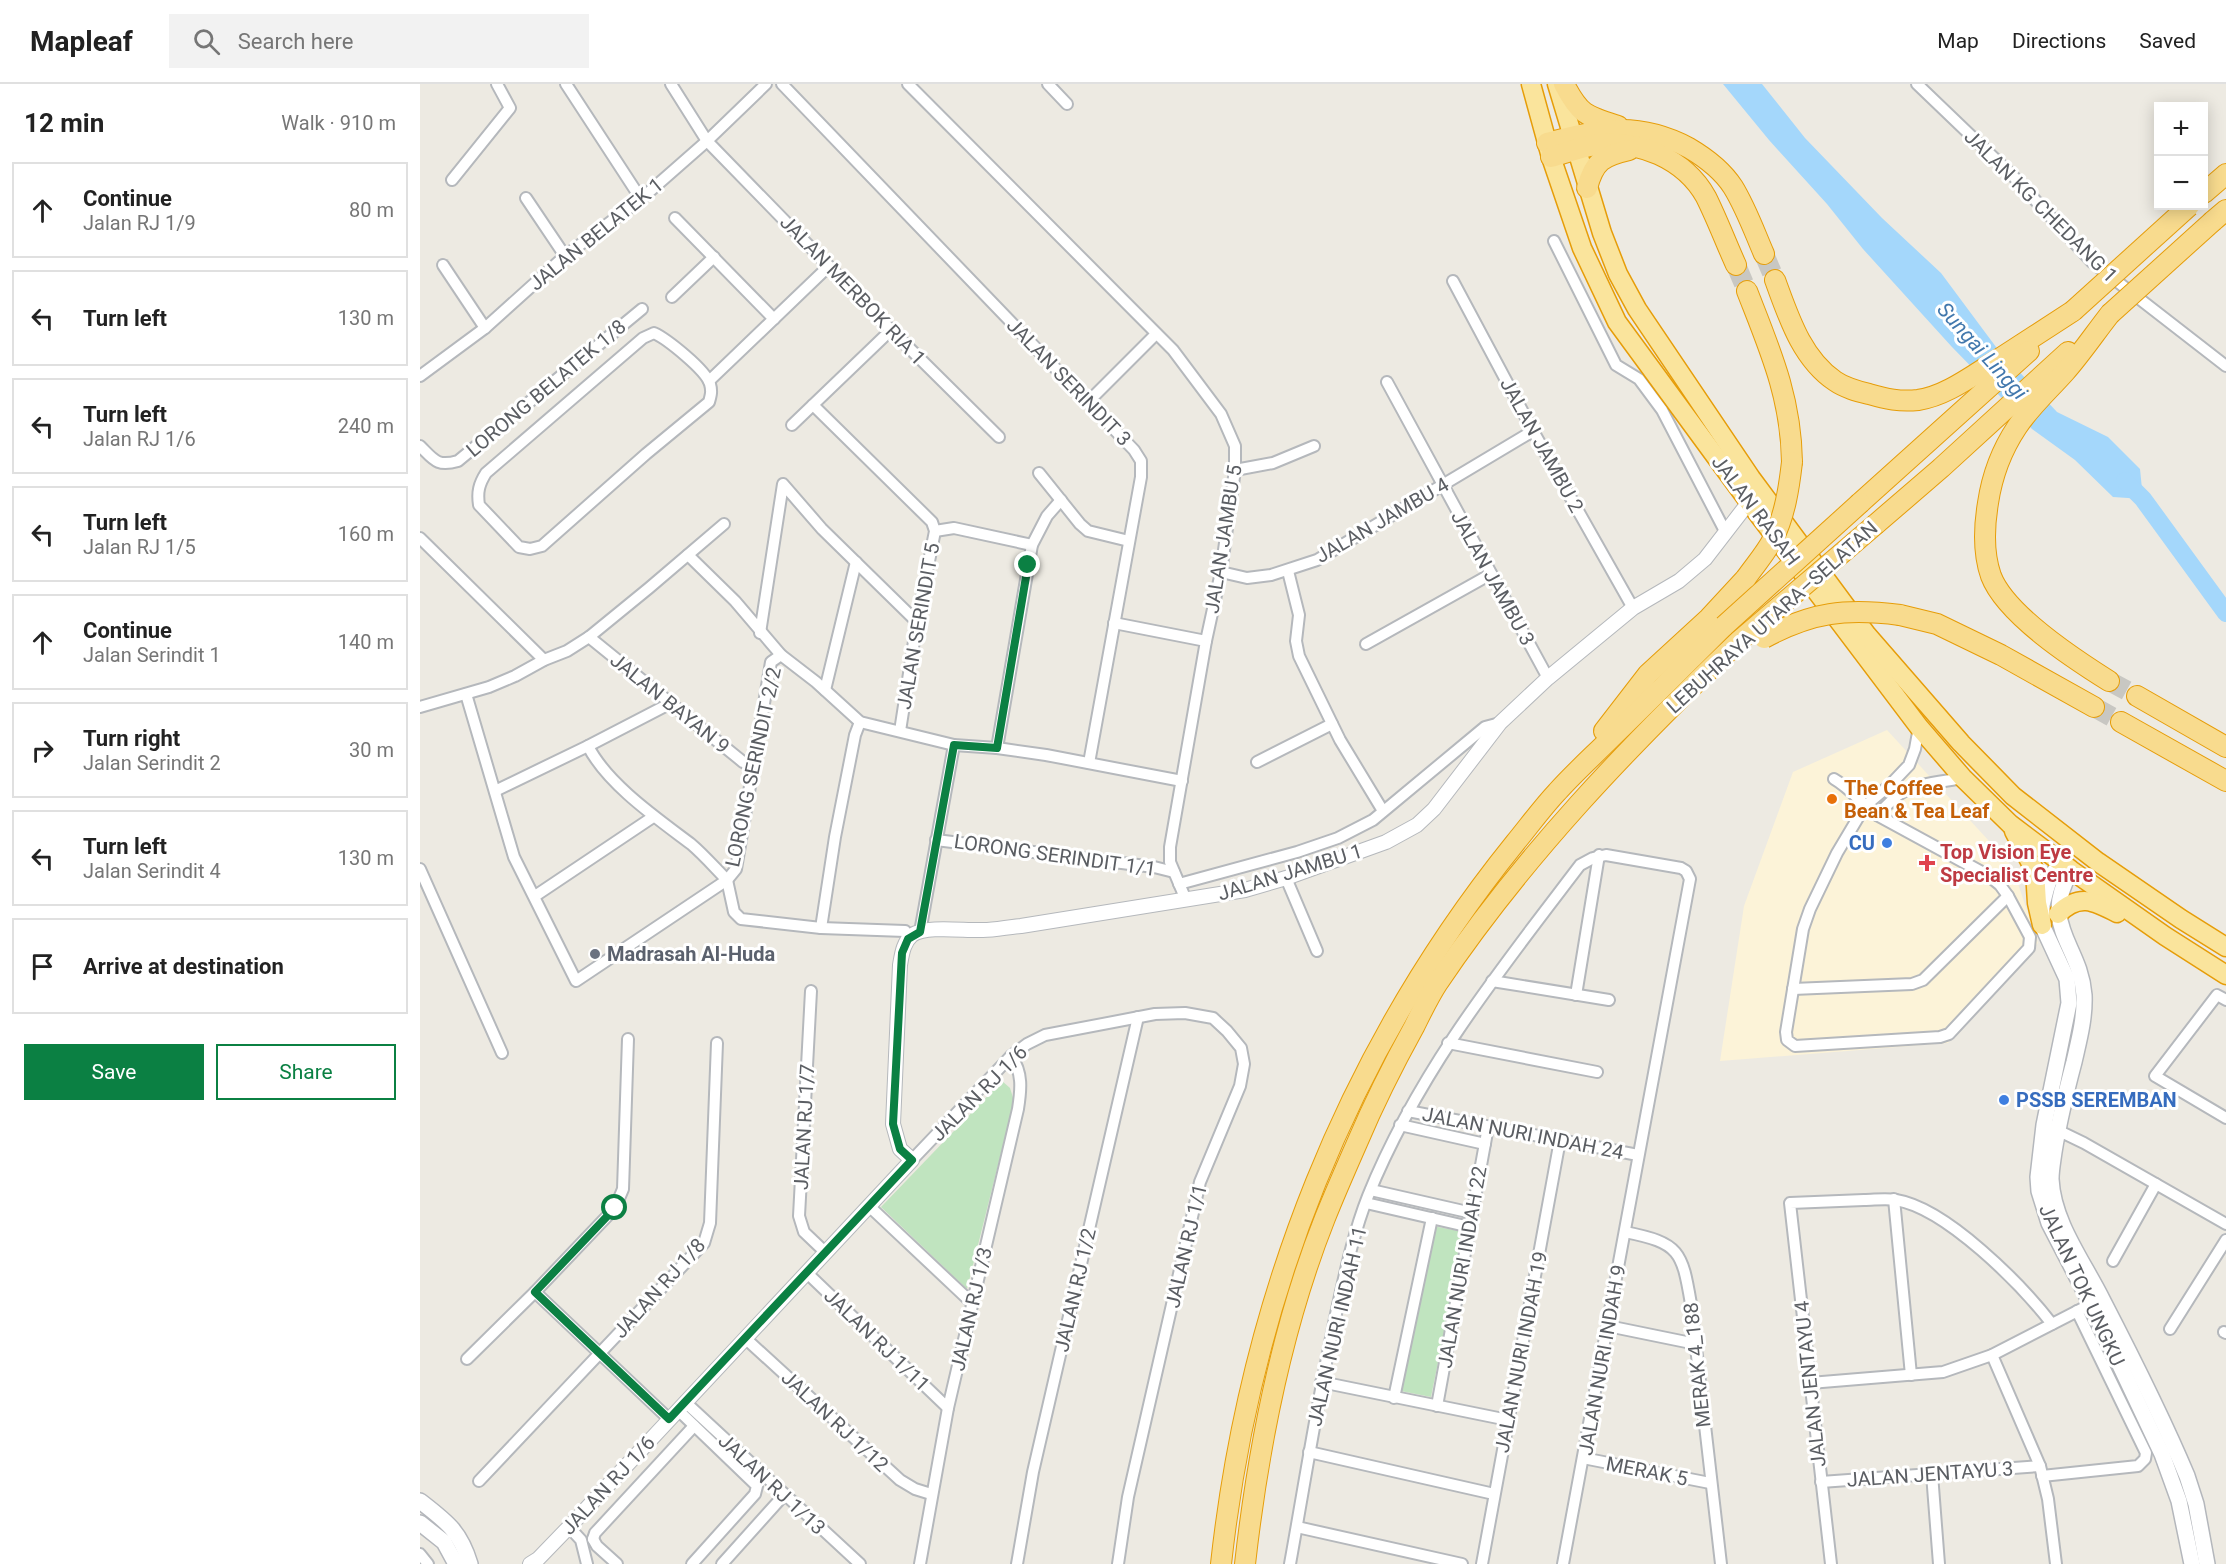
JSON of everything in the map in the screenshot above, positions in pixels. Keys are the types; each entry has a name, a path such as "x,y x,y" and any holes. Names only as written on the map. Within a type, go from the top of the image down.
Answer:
{"highway":[{"name":"JALAN RASAH","path":"1531,84 1549,150 1582,248 1617,322 1749,502 1919,726 1963,778 2010,824 2165,936 2226,975"},
{"name":"JALAN RASAH","path":"1557,84 1605,242 1618,274 1637,309 1751,478 1868,635 1930,708 2013,796 2098,862 2181,919 2222,942"},
{"path":"1564,84 1583,113 1597,120 1655,133 1701,154 1732,185 1742,202 1764,254"},
{"path":"1576,143 1591,132 1630,129"},
{"path":"1549,150 1576,143 1611,144 1640,148 1659,154 1693,179 1705,196 1736,265"},
{"path":"1587,188 1591,173 1604,159 1640,148"},
{"path":"2208,190 2226,174"},
{"name":"LEBUHRAYA UTARA–SELATAN","path":"1221,1564 1227,1507 1245,1410 1281,1276 1304,1211 1362,1078 1419,976 1484,883 1557,792 1724,626 2185,210"},
{"path":"2109,681 2067,654 2027,620 2006,599 1992,578 1986,557 1985,534 1990,490 2012,418 2067,370 2110,314 2219,215"},
{"path":"1775,279 1793,327 1822,370 1848,388 1890,401 1921,400 1969,378 2073,311"},
{"path":"1557,792 1648,674 1709,618 1746,578 1773,540 1790,485 1792,462 1790,425 1783,388 1747,291"},
{"name":"LEBUHRAYA UTARA–SELATAN","path":"1245,1564 1267,1417 1295,1310 1324,1220 1382,1085 1436,986 1501,895 1573,809 1671,706 1740,640 1876,524 2012,418"},
{"path":"1671,706 1724,664 1764,638 1798,622 1818,616 1864,610 1900,615 1937,624 2001,655 2094,707"},
{"path":"2137,696 2226,747"},
{"path":"2121,722 2226,781"},
{"path":"2010,824 2035,872 2037,903 2042,925"},
{"path":"2060,834 2068,864 2098,862"},
{"path":"2058,914 2075,901 2090,901 2165,936"}],"main road":[{"name":"JALAN TOK UNGKU","path":"2051,1127 2083,1022 2084,1004 2080,973 2063,935 2058,914 2058,902 2068,864"},
{"name":"JALAN TOK UNGKU","path":"2068,864 2050,878 2042,905 2042,925 2067,979 2069,1003 2051,1127 2052,1194 2056,1211 2162,1454 2179,1501 2192,1564"},
{"name":"JALAN TOK UNGKU","path":"2097,1301 2187,1476 2196,1504 2207,1564"},
{"path":"420,1501 454,1529 478,1564"},
{"path":"420,1523 444,1542 456,1564"},
{"path":"464,1545 470,1564"}],"street":[{"path":"452,180 510,108 497,84"},
{"path":"566,84 641,199"},
{"name":"JALAN MERBOK RIA 1","path":"671,84 707,141 999,437"},
{"name":"JALAN SERINDIT 3","path":"782,84 1134,450 1141,461 1141,477 1089,763"},
{"name":"JALAN JAMBU 5","path":"908,84 1173,350 1221,414 1235,446 1235,470 1221,572 1206,641 1170,847 1170,862 1186,900"},
{"path":"1048,84 1067,104"},
{"name":"JALAN KG CHEDANG 1","path":"1917,84 2014,177 2092,262 2226,366"},
{"name":"JALAN BELATEK 1","path":"420,376 485,328 565,256 641,199 707,141 762,85"},
{"path":"526,198 565,256"},
{"path":"675,218 774,319"},
{"path":"1554,241 1616,365 1639,380 1662,410 1726,533"},
{"path":"672,297 714,257"},
{"path":"443,265 485,328"},
{"path":"709,381 829,266"},
{"name":"JALAN JAMBU 2","path":"1453,281 1633,608"},
{"name":"LORONG BELATEK 1/8","path":"420,446 436,462 446,465 458,461 642,309"},
{"path":"792,424 891,330"},
{"path":"654,333 666,339 709,381 711,393 709,402 542,546 530,549 519,547 479,505 478,487 486,473 643,338 654,333"},
{"path":"1088,402 1156,334"},
{"name":"JALAN JAMBU 3","path":"1387,382 1548,678"},
{"path":"813,405 933,527 954,528 1032,545"},
{"name":"JALAN JAMBU 4","path":"1221,572 1247,578 1271,575 1317,560 1533,430"},
{"path":"1235,470 1273,463 1314,446"},
{"path":"1039,473 1088,531 1129,541"},
{"path":"760,633 783,484 822,529 917,622"},
{"path":"997,748 1032,545 1047,516 1061,500"},
{"name":"JALAN JAMBU 1","path":"727,880 734,912 741,919 821,928 904,931 914,935 1002,928 1245,890 1286,878 1386,842 1417,825 1434,809 1500,723 1548,678 1633,608 1679,581 1705,559 1749,502"},
{"path":"420,707 489,687 567,651 589,637 724,524"},
{"name":"JALAN SERINDIT 5","path":"900,731 933,527"},
{"path":"420,538 544,660"},
{"path":"688,555 735,601 781,655 860,722 954,745 997,748 1182,781"},
{"path":"825,690 856,562"},
{"path":"1288,571 1299,615 1296,641 1299,656 1332,724 1383,811"},
{"path":"1366,644 1491,574"},
{"path":"1114,623 1206,641"},
{"name":"JALAN BAYAN 9","path":"589,637 743,762 753,766"},
{"name":"LORONG SERINDIT 2/2","path":"727,880 736,869 771,662 781,655"},
{"path":"466,694 514,857 576,981 727,880 692,845 653,817 596,761 588,746"},
{"path":"495,791 671,703"},
{"path":"821,928 835,837 855,735 860,722"},
{"path":"1179,884 1297,852 1338,838 1373,820 1485,727 1500,723"},
{"path":"1257,762 1332,724"},
{"path":"1834,779 1865,806 1877,814 1989,876 2008,896 2030,937 2029,948 1949,1034 1940,1037 1795,1046 1787,1040 1786,1032 1803,929 1810,909 1837,853 1865,806 1909,765 1915,749 1919,726"},
{"path":"912,1160 900,1149 893,1124 900,965 904,946 914,935 936,840 954,745"},
{"path":"1877,814 1899,795 1911,789 1963,778"},
{"path":"535,897 653,817"},
{"name":"LORONG SERINDIT 1/1","path":"936,840 1154,867 1174,872"},
{"path":"1576,994 1599,855"},
{"name":"JALAN NURI INDAH 9","path":"1563,1564 1690,879 1686,871 1635,859 1599,855"},
{"name":"JALAN NURI INDAH 11","path":"1290,1564 1321,1382 1350,1252 1371,1190 1408,1111 1448,1043 1580,865 1599,855"},
{"path":"420,869 502,1053"},
{"path":"1286,878 1317,951"},
{"path":"1793,989 1912,984 1923,980 2008,896"},
{"path":"1492,981 1610,1000"},
{"name":"JALAN RJ 1/7","path":"811,991 799,1216 804,1232 825,1252"},
{"path":"2226,1000 2217,995 2155,1076 2226,1118"},
{"name":"JALAN RJ 1/1","path":"1118,1564 1128,1497 1200,1182 1240,1086 1244,1064 1241,1048 1213,1018 1185,1012 1138,1017"},
{"name":"JALAN RJ 1/6","path":"530,1564 538,1559 569,1527 1011,1056 1027,1044 1045,1035 1138,1017"},
{"name":"JALAN RJ 1/2","path":"1017,1564 1033,1472 1138,1017"},
{"path":"467,1359 535,1292 615,1208 620,1199 623,1189 628,1039"},
{"name":"JALAN RJ 1/8","path":"479,1481 704,1243 709,1233 717,1043"},
{"path":"1448,1043 1597,1072"},
{"name":"JALAN RJ 1/3","path":"920,1564 948,1408 1021,1094 1020,1071 1011,1056"},
{"name":"JALAN NURI INDAH 24","path":"1408,1111 1638,1155"},
{"path":"1401,1125 1485,1144"},
{"name":"JALAN NURI INDAH 22","path":"1437,1407 1488,1127"},
{"path":"2051,1127 2226,1224"},
{"name":"JALAN NURI INDAH 19","path":"1482,1564 1560,1140"},
{"path":"2112,1261 2156,1184"},
{"path":"1371,1190 1472,1213"},
{"path":"1911,1375 1894,1199 1913,1204 1938,1216 2030,1296 2052,1324"},
{"name":"JALAN JENTAYU 4","path":"1831,1564 1790,1203 1894,1199"},
{"path":"1366,1203 1470,1227"},
{"path":"868,1206 972,1303"},
{"path":"1394,1398 1432,1218"},
{"name":"MERAK 4_188","path":"1625,1232 1664,1242 1674,1249 1685,1270 1696,1344 1721,1564"},
{"path":"2170,1329 2226,1240"},
{"name":"JALAN RJ 1/11","path":"807,1273 948,1408"},
{"path":"535,1292 600,1353 694,1425 756,1483 755,1494 692,1564"},
{"path":"1810,1383 1943,1372 1992,1355 2097,1301"},
{"name":"JALAN JENTAYU 3","path":"1821,1482 1932,1474 2138,1466 2145,1459 2146,1453 2076,1311"},
{"path":"1608,1326 1696,1344"},
{"name":"JALAN RJ 1/12","path":"745,1338 900,1480 915,1489 931,1494"},
{"path":"1992,1355 2041,1471 2048,1499 2056,1564"},
{"path":"1321,1382 1508,1420"},
{"name":"JALAN RJ 1/13","path":"677,1411 784,1495 860,1564"},
{"path":"617,1564 597,1546 593,1539 595,1533 694,1425"},
{"path":"1309,1452 1494,1494"},
{"name":"MERAK 5","path":"1583,1458 1710,1483"},
{"path":"1932,1474 1939,1564"},
{"path":"722,1564 784,1495"},
{"path":"569,1527 581,1540 587,1564"},
{"path":"1297,1527 1462,1564"},
{"path":"581,1540 593,1539"},
{"path":"420,1554 428,1564"},
{"path":"841,1564 849,1555"}],"shaded area":[{"path":"1887,730 2012,866 2038,943 1948,1043 1720,1061 1744,906 1793,772"}],"green space":[{"path":"1002,1081 1010,1088 1014,1101 967,1289 881,1207"},
{"path":"1433,1226 1464,1232 1431,1397 1401,1391"}],"water":[{"path":"1723,84 1762,84 1805,138 1882,218 1941,273 1996,347 2057,412 2108,437 2140,469 2143,499 2113,497 2075,460 2032,429 1952,347 1863,249"}],"waterway":[{"name":"Sungai Linggi","path":"2125,481 2143,499 2226,613"}],"tunnel":[{"path":"1764,254 1775,280"},
{"path":"1736,265 1747,291"},
{"path":"2109,681 2137,696"},
{"path":"2094,707 2121,722"}],"place":[{"name":"The Coffee Bean & Tea Leaf","path":"1832,799"},
{"name":"CU","path":"1887,843"},
{"name":"Top Vision Eye Specialist Centre","path":"1927,863"},
{"name":"Madrasah Al-Huda","path":"595,954"},
{"name":"PSSB SEREMBAN","path":"2004,1100"}],"route":[{"path":"615,1208 535,1292 669,1419 912,1160 900,1149 893,1124 902,953 908,939 920,932 954,745 997,748 1028,565"}]}
